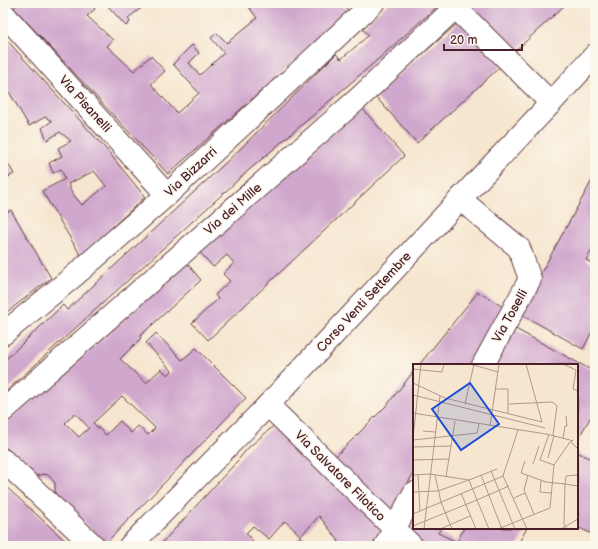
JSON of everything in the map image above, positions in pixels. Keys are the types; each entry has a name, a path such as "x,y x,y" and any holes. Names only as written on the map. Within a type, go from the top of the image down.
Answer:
{"street":[{"name":"Via Bizzarri","path":"3,334 74,276 167,195 373,3"},
{"path":"455,4 552,103"},
{"name":"Via dei Mille","path":"3,411 354,103 455,4"},
{"name":"Via Pisanelli","path":"3,13 167,195"},
{"name":"Corso Venti Settembre","path":"130,546 268,404 552,103 595,55"},
{"name":"Via Toselli","path":"460,199 519,248 530,279 484,364"},
{"name":"Via Salvatore Filotico","path":"268,404 390,538 412,546"},
{"path":"3,460 94,546"},
{"path":"390,538 413,495"}],"building":[{"path":"18,3 90,3 95,9 87,16 113,40 107,46 134,71 151,56 165,71 151,84 177,113 199,93 173,64 192,45 199,53 189,63 200,75 224,53 211,38 217,33 227,43 257,18 246,3 341,3 350,12 168,174 14,8"},
{"path":"109,3 148,3 128,18 130,22 126,26 107,5"},
{"path":"389,3 438,3 439,5 249,170 3,394 3,362 63,305 67,310 235,154 336,54 341,59 369,35 361,28"},
{"path":"479,3 567,3 511,55 469,12"},
{"path":"459,22 502,65 417,143 375,96"},
{"path":"3,36 106,149 145,197 81,256 42,191 65,179 61,169 53,173 49,163 62,156 58,148 71,141 60,132 47,140 42,128 52,121 45,117 29,126 8,90 3,92","holes":["94,171 106,186 82,205 72,193 68,184"]},
{"path":"362,108 404,156 208,340 192,323 218,299 215,295 230,281 223,274 234,263 227,255 213,267 199,251"},
{"path":"3,155 14,174 3,180"},
{"path":"595,175 595,245 586,260 595,265 595,328 583,349 519,313"},
{"path":"11,210 51,278 3,315 3,214"},
{"path":"186,262 201,280 140,336 141,338 120,359 146,383 161,369 168,375 172,371 146,343 156,333 182,360 196,348 246,398 105,544 55,493 55,483 48,475 43,474 36,476 3,445 3,425 124,320","holes":["122,396 155,428 148,435 138,426 131,433 120,421 106,435 93,423","75,413 89,428 79,437 65,423"]},
{"path":"478,292 505,308 474,364 420,364"},
{"path":"512,327 595,372 595,409 578,439 578,364 492,364"},
{"path":"413,372 413,474 391,515 332,460 387,405"},
{"path":"276,424 385,531 377,546 334,546 339,541 319,516 301,536 285,521 269,539 253,526 246,533 257,546 159,546 248,448"},
{"path":"578,452 595,461 595,535 578,527"},
{"path":"3,484 71,546 3,546"},
{"path":"413,509 413,529 440,529 438,533 457,542 464,529 526,529 517,546 465,546 458,542 456,546 421,546 402,528"},
{"path":"301,536 311,546 291,546"}]}
